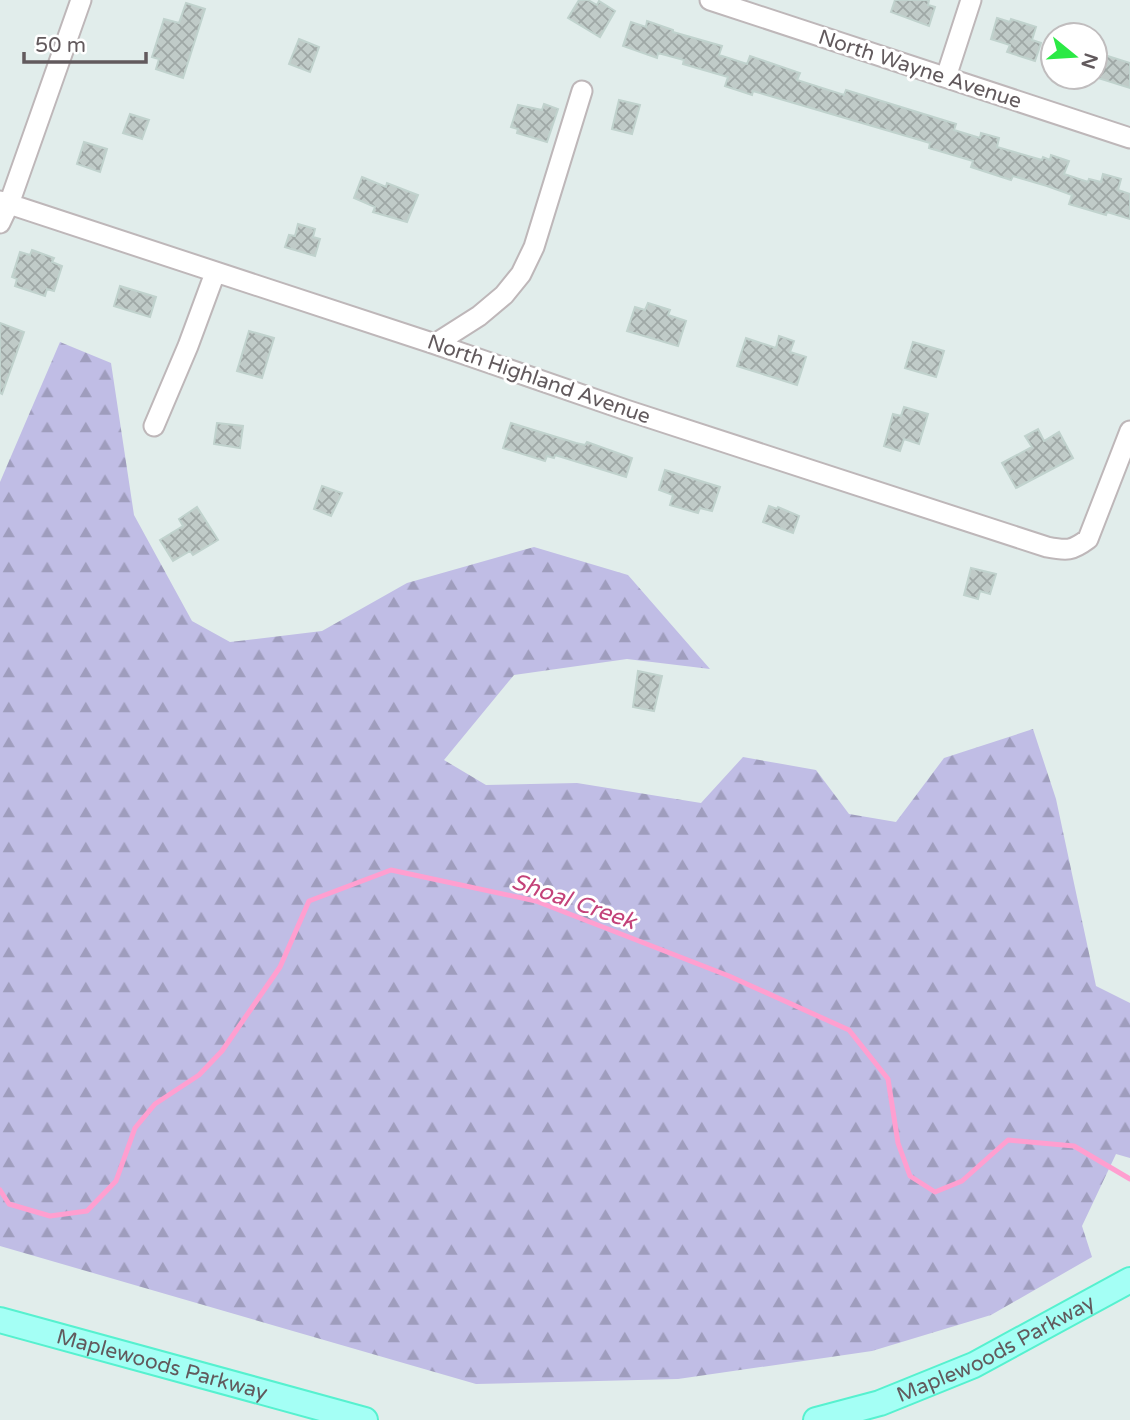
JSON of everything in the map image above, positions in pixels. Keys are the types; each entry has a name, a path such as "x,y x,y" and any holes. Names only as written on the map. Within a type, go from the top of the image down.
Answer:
{"main road":[{"name":"Maplewoods Parkway","path":"816,1420 880,1403 974,1366 1130,1280"},
{"name":"Maplewoods Parkway","path":"0,1320 365,1420"}],"street":[{"path":"0,223 4,203 81,0"},
{"name":"North Wayne Avenue","path":"710,0 1130,138"},
{"path":"946,77 971,0"},
{"path":"435,344 479,316 522,274 534,247 582,91"},
{"name":"North Highland Avenue","path":"4,203 435,344 625,410 1066,551 1078,547 1088,539 1130,431"},
{"path":"155,426 215,273"}],"green space":[{"path":"60,342 111,363 134,515 192,621 230,642 322,631 407,583 534,547 628,575 710,669 627,659 514,675 444,760 486,785 577,783 701,803 743,757 816,770 849,814 896,822 944,758 1033,729 1056,799 1096,986 1130,1003 1130,1158 1116,1154 1082,1226 1092,1257 991,1315 872,1351 678,1379 476,1384 0,1246 0,482"}],"building":[{"path":"579,0 588,0 597,5 599,1 615,11 600,37 568,18"},
{"path":"895,0 929,0 928,5 935,7 929,26 891,12"},
{"path":"186,3 205,9 183,78 156,69 159,59 152,57 164,19 179,23"},
{"path":"997,18 1010,22 1011,19 1036,27 1032,40 1039,42 1039,49 1035,61 1007,52 1010,45 991,39"},
{"path":"647,21 673,32 722,46 719,55 747,64 750,56 800,73 797,80 844,95 846,90 956,124 954,130 980,138 981,133 999,138 997,147 1042,160 1043,157 1050,160 1051,155 1069,161 1064,174 1088,182 1089,179 1101,182 1103,174 1121,179 1118,190 1130,194 1130,219 1069,204 1072,195 1047,186 1013,176 1011,180 971,167 973,161 929,148 930,143 753,91 752,95 725,86 728,77 683,64 684,60 658,53 657,58 623,46 631,22 646,27"},
{"path":"299,39 319,47 310,72 289,64"},
{"path":"1109,56 1130,63 1130,88 1109,81"},
{"path":"619,100 640,105 632,134 612,129"},
{"path":"544,104 558,109 547,142 517,133 518,129 511,127 518,105 542,110"},
{"path":"130,114 149,120 142,139 123,133"},
{"path":"84,142 107,149 100,172 77,164"},
{"path":"362,177 386,187 387,183 418,195 407,222 373,212 375,207 354,198"},
{"path":"298,224 315,229 313,237 320,239 315,256 285,247 289,235 295,236"},
{"path":"32,250 54,258 52,262 62,266 54,291 47,289 45,296 15,286 17,279 12,277 20,252 30,255"},
{"path":"120,286 156,297 150,317 114,306"},
{"path":"648,303 670,310 668,315 686,321 678,346 627,331 635,307 645,310"},
{"path":"0,323 24,332 2,394 0,393"},
{"path":"249,331 274,338 262,378 237,371"},
{"path":"779,336 794,341 790,352 806,357 797,385 737,366 746,338 776,348"},
{"path":"913,342 944,351 936,377 905,368"},
{"path":"904,407 928,414 919,444 904,439 900,451 884,446 893,414 901,416"},
{"path":"217,423 243,426 240,448 214,444"},
{"path":"511,423 576,443 585,445 587,442 632,458 626,477 555,455 554,458 547,456 545,461 503,448"},
{"path":"1038,429 1044,441 1059,432 1073,458 1016,488 1002,463 1032,447 1025,436"},
{"path":"665,470 720,487 712,511 700,508 698,513 670,505 673,495 659,490"},
{"path":"322,486 342,493 331,516 314,509"},
{"path":"769,506 799,516 793,533 763,522"},
{"path":"197,507 218,540 193,555 190,551 173,561 160,540 183,526 179,519"},
{"path":"971,568 996,574 990,594 980,591 978,599 964,595"},
{"path":"638,671 662,676 654,711 633,707"}],"waterway":[{"name":"Shoal Creek","path":"0,1190 9,1204 50,1216 87,1211 116,1181 135,1128 155,1104 199,1075 222,1051 280,967 309,901 391,870 536,901 729,976 849,1030 888,1079 898,1143 910,1176 935,1192 962,1181 1008,1140 1074,1146 1130,1179"}]}
